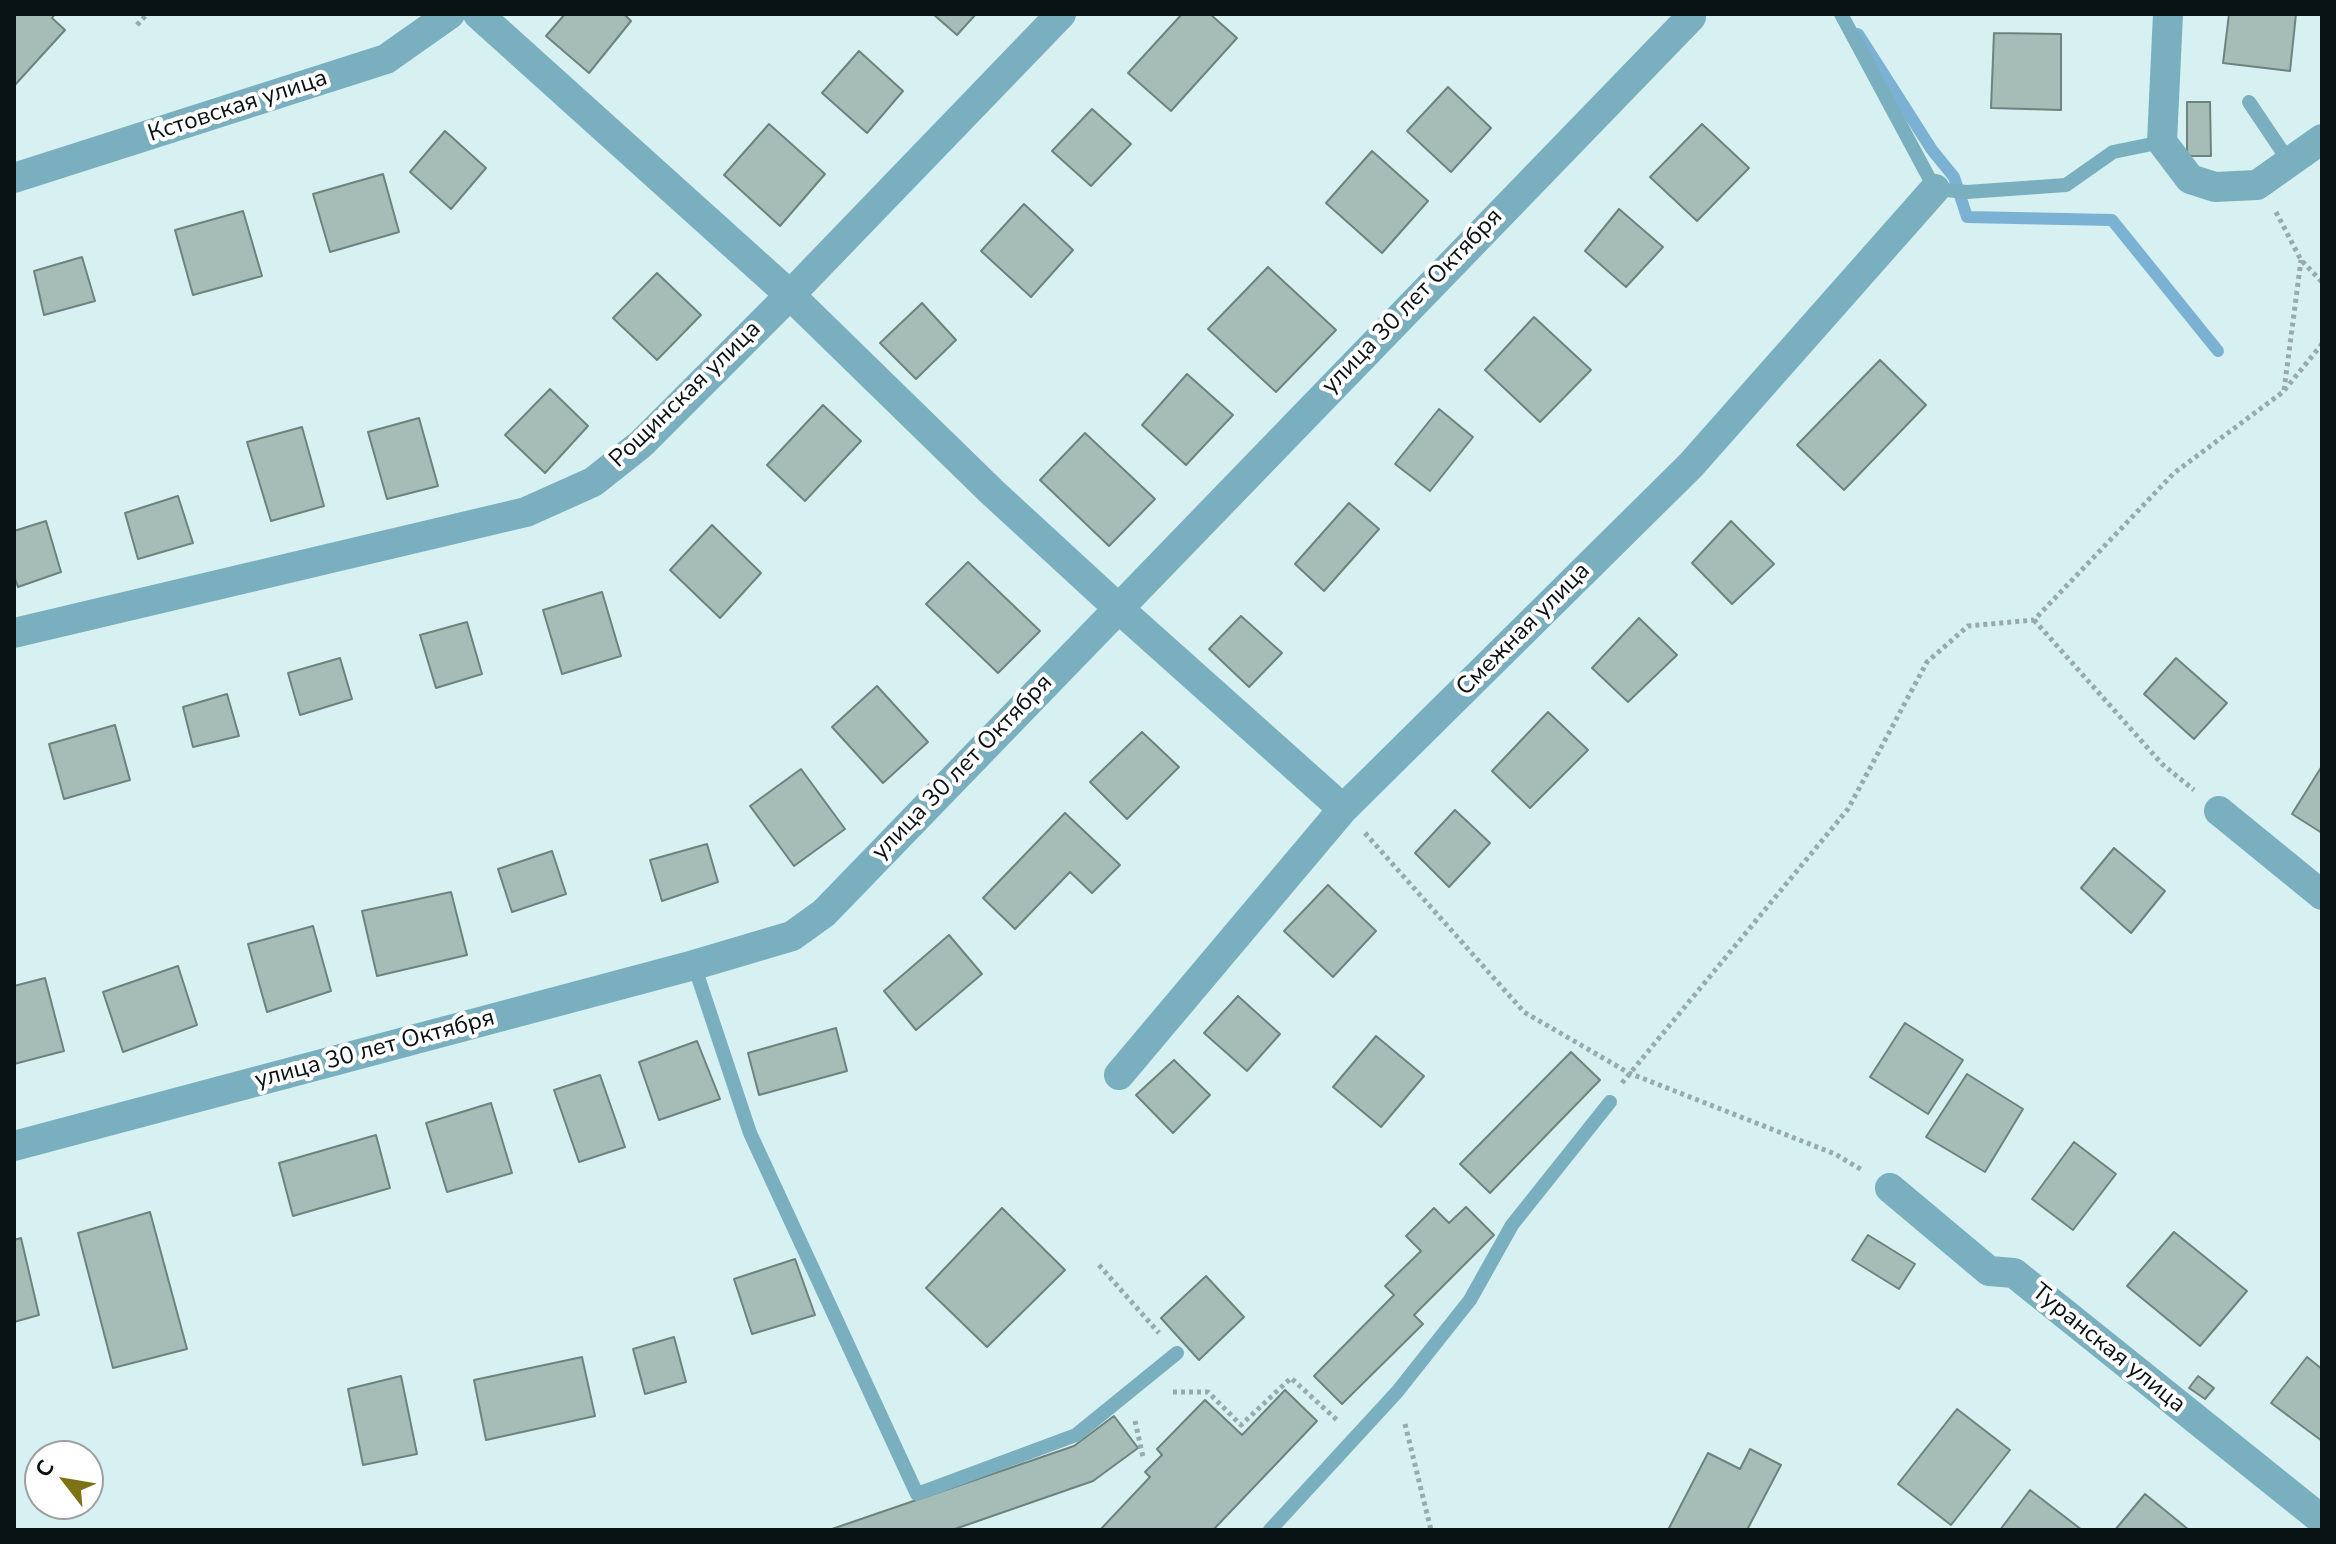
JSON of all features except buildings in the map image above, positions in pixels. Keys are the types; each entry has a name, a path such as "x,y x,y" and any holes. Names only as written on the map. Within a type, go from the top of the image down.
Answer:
{"street":[{"name":"Кстовская улица","path":"14,178 386,59 450,14"},
{"path":"478,14 790,295 992,492 1343,809"},
{"name":"Рощинская улица","path":"14,633 526,512 593,482 641,444 790,295 1061,14"},
{"path":"2168,14 2162,142 2190,179 2215,187 2257,185 2322,139"},
{"name":"улица 30 лет Октября","path":"14,1146 694,965 792,936 824,913 1691,17"},
{"name":"Смежная улица","path":"1119,1075 1343,809 1691,465 1951,191"},
{"path":"2219,811 2322,895"},
{"name":"Туранская улица","path":"1890,1188 1989,1271 2014,1273 2322,1520"}],"lane":[{"path":"1841,14 1951,191 2066,185 2113,152 2162,142"},
{"path":"2249,102 2290,163"},
{"path":"694,965 750,1133 917,1494 1076,1435 1177,1353"},
{"path":"1270,1530 1397,1392 1470,1300 1512,1225 1610,1102"}],"path":[{"path":"137,25 147,14"},
{"path":"2257,185 2286,226 2301,260 2322,282"},
{"path":"2283,392 2301,260"},
{"path":"1610,1102 1629,1073 1848,809 1927,662 1968,626 2034,620 2174,473 2283,392 2322,344"},
{"path":"2034,620 2162,764 2219,811"},
{"path":"1343,809 1524,1012 1629,1073 1835,1154 1890,1188"},
{"path":"1099,1265 1177,1353"},
{"path":"1129,1392 1208,1392 1241,1425 1291,1378 1356,1438"},
{"path":"1397,1392 1431,1530"}],"waterway":[{"path":"1858,34 1932,150 1954,177 1967,217 2112,220 2218,351"}]}
